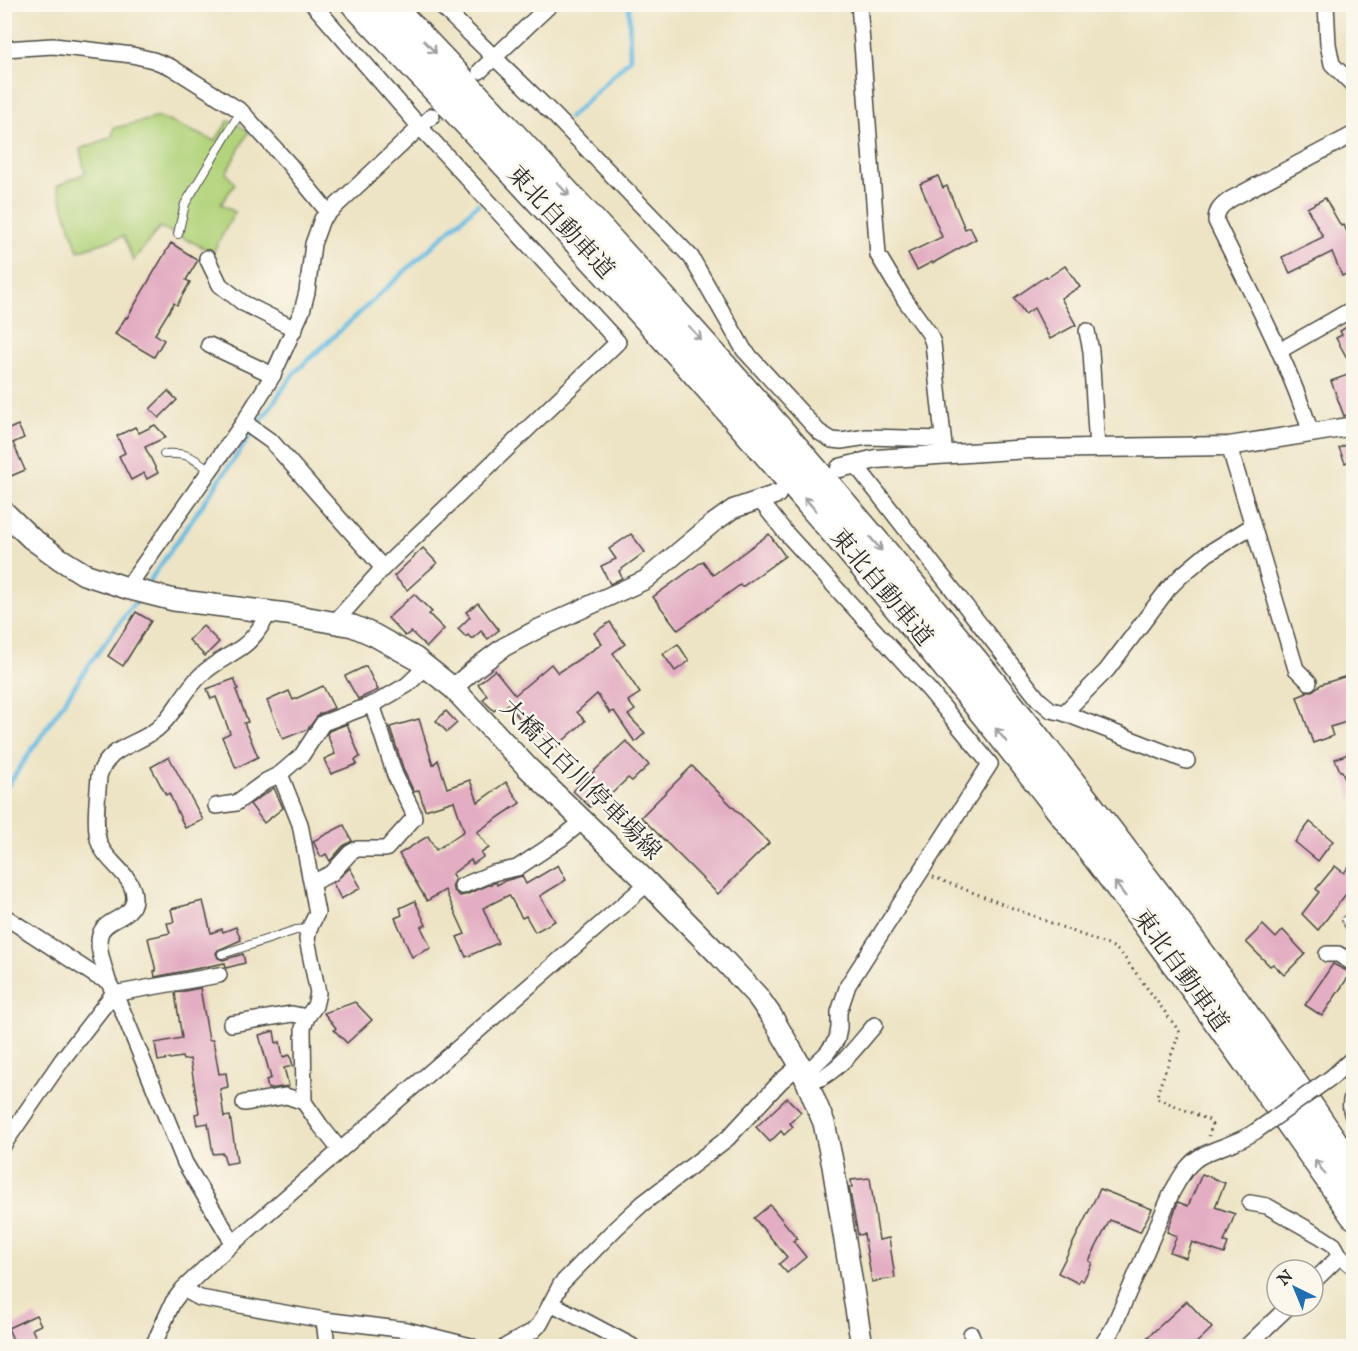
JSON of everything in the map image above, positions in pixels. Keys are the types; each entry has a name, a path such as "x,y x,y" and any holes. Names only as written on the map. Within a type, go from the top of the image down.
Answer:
{"highway":[{"name":"東北自動車道","path":"355,4 608,275 828,525 947,667 1058,806 1208,1007 1353,1215"},
{"name":"東北自動車道","path":"389,4 627,257 727,369 968,653 1078,791 1230,994 1353,1172"}],"main road":[{"name":"大橋五百川停車場線","path":"8,522 84,574 174,600 335,622 374,635 427,666 453,688 527,767 648,883 758,997 804,1074 824,1123 862,1347"}],"street":[{"path":"313,4 420,127 618,342 383,568 335,622"},
{"path":"439,4 555,116 691,257 744,350 819,432 832,440 867,437 945,447 1029,449 1229,446 1353,426"},
{"path":"480,71 551,4"},
{"path":"859,4 878,255 905,300 929,333 933,343 945,447"},
{"path":"1326,4 1328,44 1332,64 1353,86"},
{"path":"4,49 53,46 132,55 153,60 192,79 241,111 328,212"},
{"path":"137,591 210,470 251,427 295,329 307,292 316,233 322,219 432,116"},
{"path":"1311,434 1301,400 1216,221 1216,215 1218,210 1231,199 1353,134"},
{"path":"207,258 220,285 251,308 295,329"},
{"path":"1279,351 1353,308"},
{"path":"1087,332 1091,351 1097,449"},
{"path":"209,345 273,375"},
{"path":"251,427 272,442 383,568"},
{"path":"1229,446 1296,669 1309,682"},
{"path":"945,447 848,466 1038,699 1051,710 1187,761"},
{"path":"453,688 504,647 645,580 733,509 777,495"},
{"path":"759,500 785,532 930,691 990,764 848,985 839,1012 837,1039 827,1053 804,1074"},
{"path":"1064,713 1107,670 1168,589 1182,575 1207,554 1252,526"},
{"path":"233,1243 185,1163 123,1012 110,987 99,943 100,933 133,906 134,896 128,880 99,841 99,776 101,767 113,753 155,731 165,722 179,700 200,676 220,660 242,647 254,636 270,612"},
{"path":"216,806 236,803 280,774 302,755 323,723 372,704 407,685 427,666"},
{"path":"312,883 332,873 350,853 357,849 386,849 414,818 395,775 372,704"},
{"path":"280,774 300,824 317,913 307,939 318,993 315,1006 303,1028 304,1102 340,1150"},
{"path":"462,886 494,873 517,868 583,821"},
{"path":"153,1347 173,1302 183,1289 648,883"},
{"path":"4,916 110,987 219,975"},
{"path":"1327,954 1338,954 1350,962"},
{"path":"4,1144 110,987"},
{"path":"231,1024 292,1014 307,1017"},
{"path":"506,1347 533,1331 540,1324 561,1284 616,1228 642,1204 728,1138 781,1082 804,1074 826,1075 847,1057 874,1025"},
{"path":"1101,1347 1112,1330 1172,1192 1181,1176 1194,1161 1203,1155 1243,1140 1332,1077 1353,1057"},
{"path":"1353,1093 1350,1106 1353,1119"},
{"path":"244,1103 286,1096 304,1102"},
{"path":"1250,1203 1267,1206 1320,1236 1334,1245 1340,1256 1353,1267"},
{"path":"1325,1270 1340,1256"},
{"path":"183,1289 200,1298 324,1320 407,1330 471,1347"},
{"path":"551,1303 632,1347"},
{"path":"1247,1347 1277,1318"},
{"path":"324,1320 327,1347"}],"lane":[{"path":"178,234 185,204 241,111"},
{"path":"164,454 183,453 193,457 210,470"},
{"path":"1346,920 1353,936 1350,962"},
{"path":"222,954 296,930 309,929"}],"path":[{"path":"921,872 1113,947 1121,953 1179,1030 1156,1096 1160,1101 1209,1120 1211,1131 1203,1155"}],"green space":[{"path":"159,117 215,141 229,120 249,131 226,173 235,184 221,204 235,212 213,252 160,227 133,261 124,236 78,251 57,186 85,173 80,149 112,137 114,128"}],"building":[{"path":"938,176 943,188 947,186 965,229 970,227 976,239 917,270 908,253 942,237 920,184"},
{"path":"1325,198 1341,226 1344,225 1353,247 1353,271 1342,276 1332,252 1290,273 1282,257 1323,237 1307,208"},
{"path":"171,243 198,260 186,280 190,282 177,305 174,303 155,334 164,340 154,357 115,334 127,318"},
{"path":"1065,266 1080,287 1061,298 1076,325 1050,339 1034,308 1025,314 1014,298"},
{"path":"1353,323 1353,369 1336,338 1342,335 1340,331"},
{"path":"1353,373 1353,413 1344,416 1331,381"},
{"path":"168,391 177,400 159,418 150,409"},
{"path":"4,425 7,430 18,425 24,438 13,443 25,470 4,479"},
{"path":"155,425 166,437 145,447 158,473 147,479 144,473 131,480 119,456 125,453 117,436 135,427 139,433"},
{"path":"1353,442 1353,459 1345,463 1339,448"},
{"path":"631,534 645,552 619,571 622,578 610,584 601,566 616,559 609,549"},
{"path":"769,534 785,556 678,630 653,597 703,561 713,575"},
{"path":"423,548 437,563 407,590 394,576"},
{"path":"414,594 432,612 429,614 444,629 427,647 411,632 405,636 388,618"},
{"path":"478,603 499,630 488,639 481,631 472,639 468,635 466,637 458,629 470,617 466,612"},
{"path":"136,612 151,621 123,666 108,656"},
{"path":"610,622 625,644 613,653 640,693 628,701 635,710 628,715 645,733 635,742 614,711 610,713 597,694 577,712 585,721 554,749 529,721 524,724 508,704 501,711 498,707 494,711 483,700 487,695 478,684 495,670 515,695 551,664 558,673 602,644 594,633"},
{"path":"203,626 219,642 205,656 189,640"},
{"path":"678,644 689,661 675,671 663,654"},
{"path":"366,666 378,690 358,699 345,676"},
{"path":"1353,674 1353,720 1330,727 1333,736 1313,743 1297,697 1322,684"},
{"path":"234,679 248,722 244,723 258,757 236,768 222,737 230,733 216,697 211,699 207,689"},
{"path":"323,686 334,708 319,714 308,729 283,739 267,701 289,691 293,700"},
{"path":"446,711 457,723 447,732 436,721"},
{"path":"419,719 433,765 438,760 447,788 470,780 478,802 506,782 520,803 477,832 489,848 481,853 483,857 473,864 471,860 452,874 455,879 452,884 453,890 460,896 465,895 496,882 497,885 522,876 526,884 558,865 566,880 540,896 555,921 535,932 526,916 522,918 509,895 483,908 498,943 466,957 457,937 465,934 445,890 427,901 399,854 428,836 436,850 464,831 454,801 425,810 419,790 414,792 404,771 390,727"},
{"path":"347,724 360,757 355,760 357,764 331,774 324,759 335,754 327,734"},
{"path":"626,741 649,765 632,781 628,778 604,801 600,797 590,807 573,791"},
{"path":"1353,752 1353,798 1352,799 1335,759"},
{"path":"169,757 203,820 185,828 169,793 166,795 151,767"},
{"path":"692,766 769,843 718,894 641,817"},
{"path":"274,788 283,808 264,823 250,804"},
{"path":"1310,822 1333,841 1318,861 1295,842"},
{"path":"344,825 352,841 343,846 330,861 326,854 321,857 313,841"},
{"path":"1353,861 1353,885 1318,930 1302,914 1319,892 1316,889 1335,866 1344,873"},
{"path":"350,868 361,888 341,899 333,883"},
{"path":"203,901 211,933 222,929 223,932 236,927 241,940 218,950 216,953 218,958 223,960 243,954 245,963 226,968 225,963 155,977 154,971 156,971 148,938 170,933 167,923 174,922 171,909"},
{"path":"415,901 426,925 421,927 431,948 412,957 395,918 402,915 400,908"},
{"path":"1263,925 1276,938 1283,930 1305,954 1284,975 1273,964 1270,966 1246,942"},
{"path":"1333,964 1351,973 1322,1016 1305,1005"},
{"path":"200,988 209,1040 213,1040 219,1074 226,1073 228,1087 220,1089 224,1117 230,1116 237,1162 226,1164 223,1153 213,1154 208,1123 197,1125 195,1114 199,1113 190,1059 183,1060 182,1057 158,1061 155,1043 182,1038 175,993"},
{"path":"355,1002 372,1020 347,1043 334,1030 336,1028 324,1013"},
{"path":"274,1031 276,1043 280,1042 283,1057 290,1055 293,1066 284,1068 289,1086 268,1089 266,1080 271,1078 259,1035"},
{"path":"787,1098 801,1112 790,1123 793,1127 784,1135 781,1131 770,1142 756,1127"},
{"path":"1202,1174 1225,1183 1215,1207 1235,1214 1224,1242 1228,1243 1224,1254 1192,1242 1186,1258 1170,1252 1177,1236 1167,1232 1178,1202 1188,1206"},
{"path":"870,1178 879,1240 889,1238 895,1278 872,1282 864,1234 858,1235 849,1187 852,1187 851,1180"},
{"path":"1100,1189 1152,1209 1140,1232 1110,1220 1089,1261 1092,1263 1083,1281 1080,1279 1078,1283 1058,1273"},
{"path":"770,1205 797,1238 793,1241 806,1257 787,1273 779,1264 787,1257 754,1218"},
{"path":"1187,1301 1212,1328 1192,1347 1137,1347"},
{"path":"36,1315 41,1325 32,1329 40,1347 16,1347 8,1328"}],"waterway":[{"path":"569,118 630,59 629,4"},
{"path":"146,586 294,373 478,204"},
{"path":"4,791 91,662 138,598"}]}
